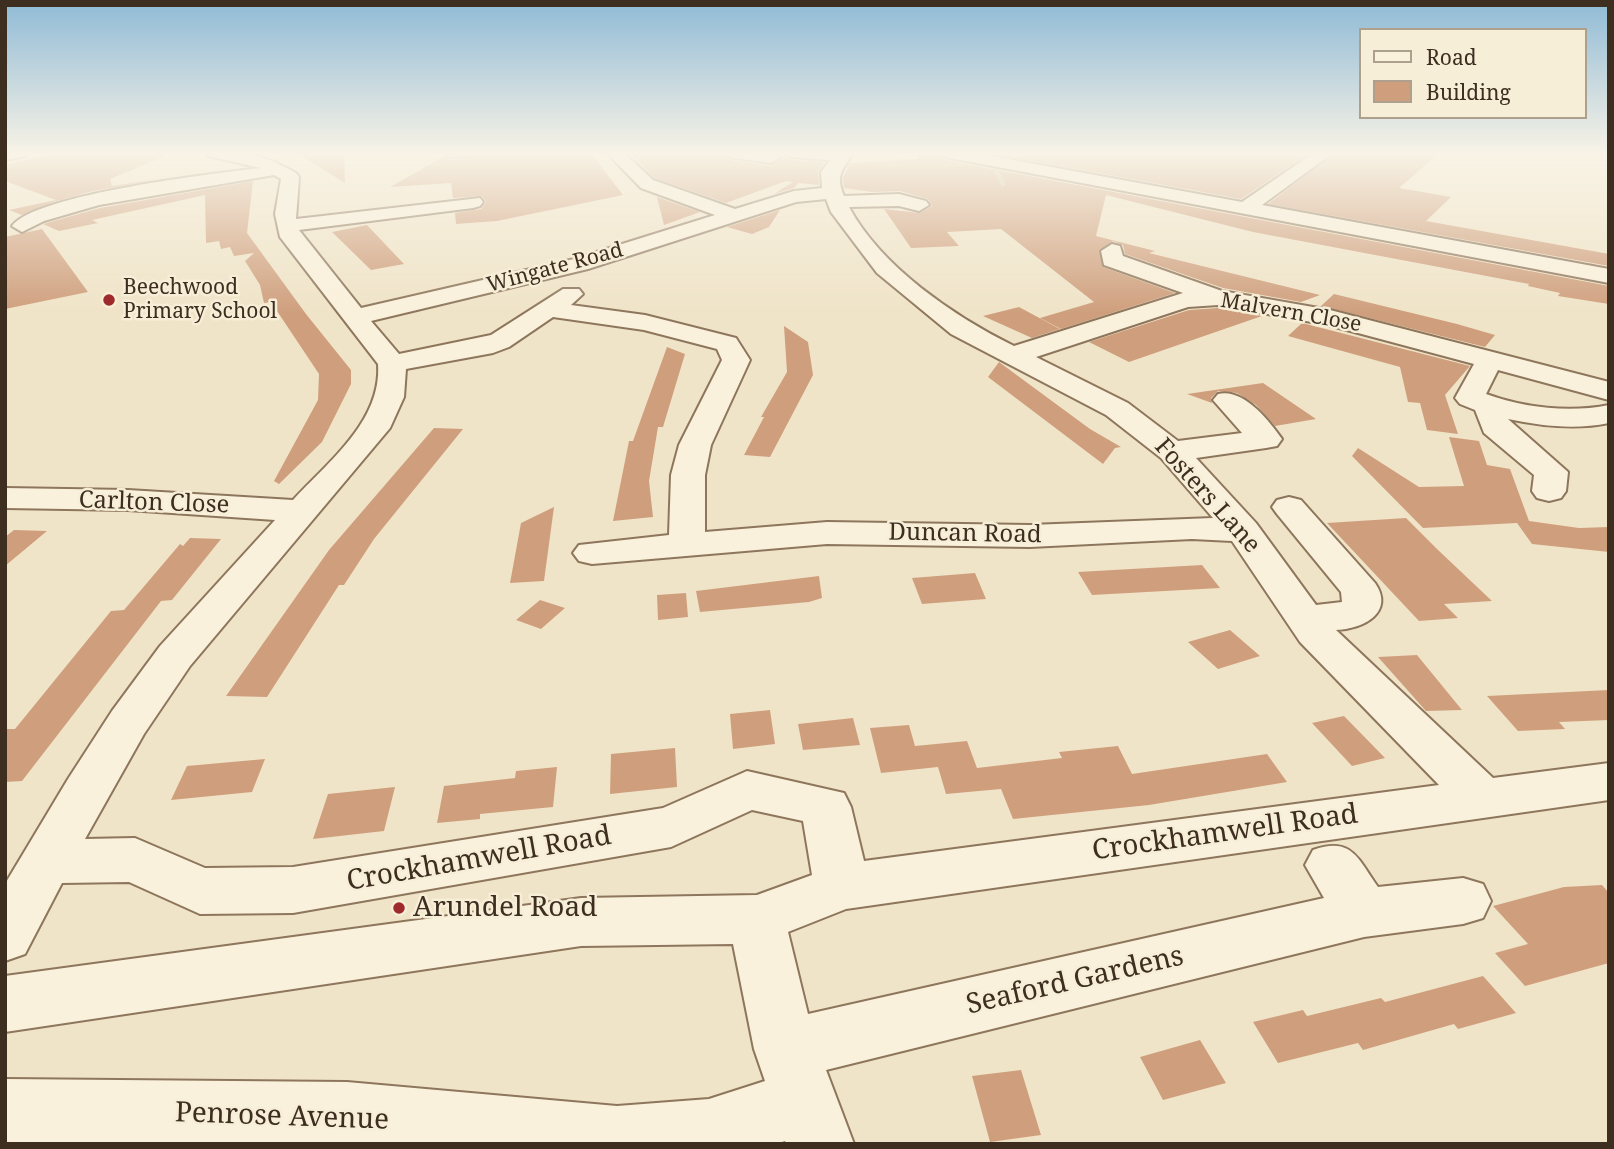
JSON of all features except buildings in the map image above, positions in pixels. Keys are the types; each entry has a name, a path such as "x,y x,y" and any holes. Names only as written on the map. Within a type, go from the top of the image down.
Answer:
{"street":[{"path":"22,226 27,220 75,206"},
{"path":"5,936 85,789 145,695 375,428 391,401 394,377 392,363 290,237 286,226 289,206"},
{"path":"286,226 445,206"},
{"path":"707,206 733,215"},
{"name":"Wingate Road","path":"355,317 574,265 765,206"},
{"name":"Fosters Lane","path":"840,206 885,268 960,329 1117,409 1172,451 1243,531 1315,633 1484,800"},
{"path":"1248,206 1609,276"},
{"path":"1105,257 1218,298"},
{"path":"392,363 484,347 500,341 592,278 592,274 574,265"},
{"name":"Malvern Close","path":"1011,356 1185,300 1218,298 1317,315 1609,391"},
{"path":"550,309 645,323 727,344 736,360 695,445 688,475 687,543"},
{"path":"1491,360 1479,375 1470,398 1489,407 1532,414 1609,414"},
{"path":"1172,451 1279,445 1228,400"},
{"path":"1489,407 1495,426 1551,472 1549,491"},
{"name":"Carlton Close","path":"5,498 128,500 302,511"},
{"path":"1289,507 1361,591 1362,608 1343,617 1306,618"},
{"name":"Duncan Road","path":"591,553 827,533 1030,536 1192,527 1243,531"},
{"name":"Crockhamwell Road","path":"5,1004 581,922 757,919 842,887 1348,816 1484,800 1609,780"},
{"name":"Crockhamwell Road","path":"47,862 135,860 200,891 293,890 671,827 747,790 826,807 842,887"},
{"path":"1332,865 1364,913"},
{"name":"Seaford Gardens","path":"803,1098 1364,913 1463,901"},
{"path":"757,919 764,962 803,1098"},
{"name":"Penrose Avenue","path":"5,1112 347,1115 617,1140 709,1133 803,1098"}],"place":[{"name":"Beechwood Primary School","path":"109,300"},
{"name":"Arundel Road","path":"399,908"}]}
